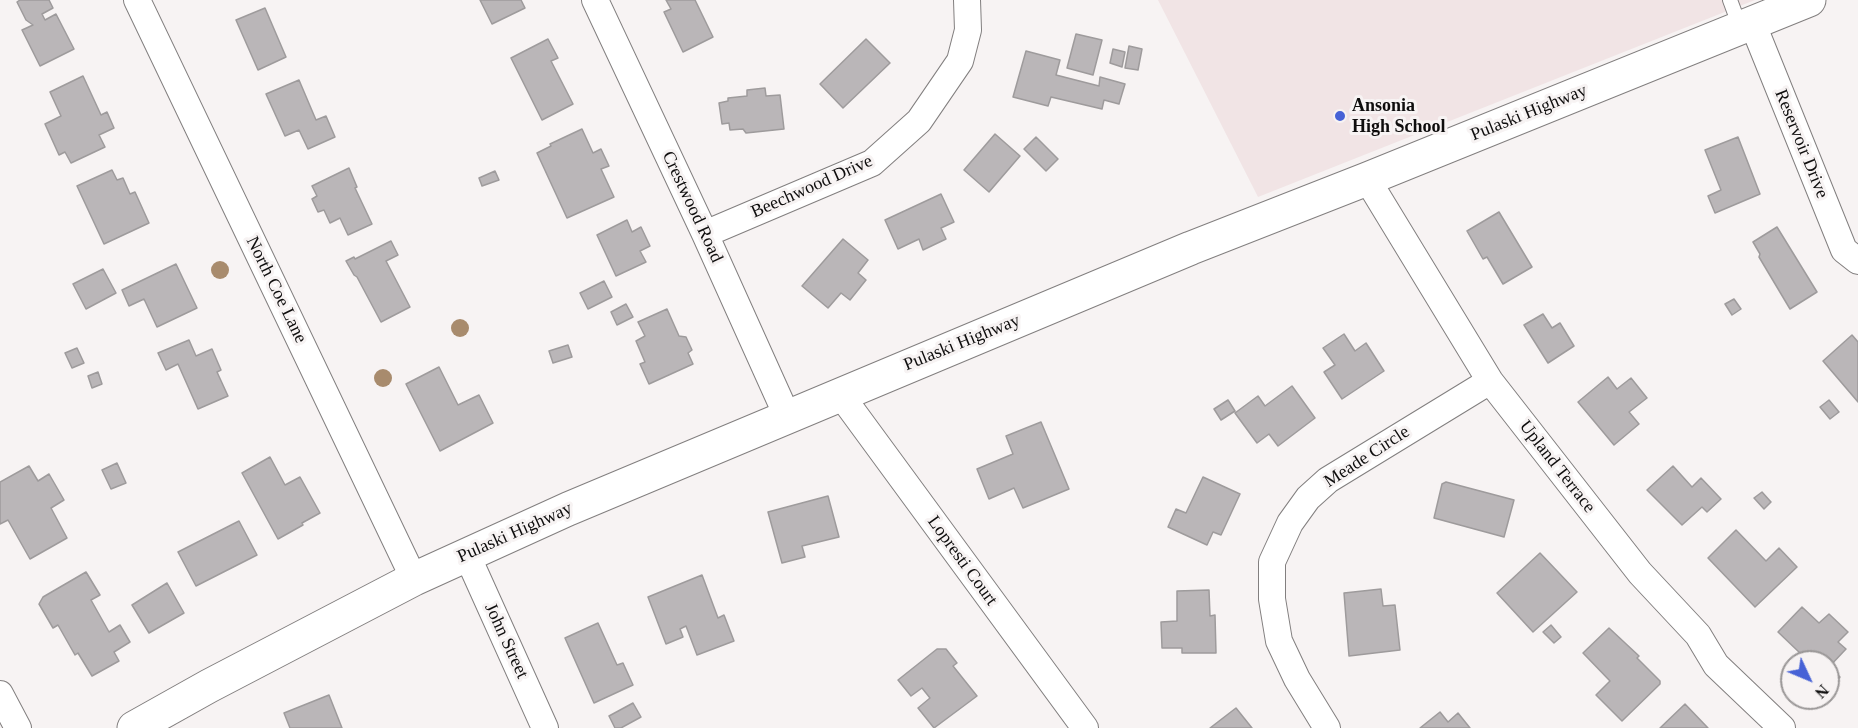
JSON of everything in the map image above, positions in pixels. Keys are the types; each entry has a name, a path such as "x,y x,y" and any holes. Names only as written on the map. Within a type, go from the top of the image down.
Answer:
{"main road":[{"name":"Pulaski Highway","path":"134,728 209,686 414,579 568,509 1191,248 1367,179 1740,16 1802,1"}],"street":[{"name":"North Coe Lane","path":"137,0 414,579"},
{"name":"Crestwood Road","path":"595,0 788,416"},
{"name":"Beechwood Drive","path":"705,234 872,164 919,121 960,61 968,30 967,0"},
{"name":"Reservoir Drive","path":"1740,16 1844,250 1858,261"},
{"name":"Upland Terrace","path":"1367,179 1490,381 1640,573 1698,635 1716,665 1782,728"},
{"name":"Meade Circle","path":"1327,728 1297,679 1279,641 1272,599 1272,562 1290,523 1308,498 1328,480 1490,381"},
{"name":"Lopresti Court","path":"840,394 1085,728"},
{"name":"John Street","path":"466,555 545,728"},
{"path":"0,694 18,728"}],"shaded area":[{"name":"Ansonia High School","path":"1158,0 1755,0 1258,197"}],"building":[{"path":"20,0 49,0 53,8 42,14 45,20 56,14 74,49 40,66 22,30 33,25 26,20 17,2"},
{"path":"480,0 521,0 525,8 492,24"},
{"path":"666,0 695,0 713,37 683,52 664,12 671,9"},
{"path":"265,8 286,57 258,70 236,20"},
{"path":"1076,34 1102,40 1093,75 1067,68"},
{"path":"548,39 558,58 551,61 573,104 542,120 511,58"},
{"path":"866,39 890,63 843,108 820,84"},
{"path":"1129,46 1142,49 1138,70 1125,68"},
{"path":"1113,49 1125,52 1122,67 1110,63"},
{"path":"1026,51 1060,60 1056,75 1099,86 1100,77 1125,84 1119,104 1104,100 1102,109 1051,97 1048,106 1013,97"},
{"path":"83,76 101,115 107,112 114,128 99,135 105,147 71,163 65,152 59,155 45,124 61,116 50,92"},
{"path":"299,80 316,120 326,116 335,137 308,149 299,130 285,136 266,94"},
{"path":"765,88 766,96 780,95 784,129 746,133 743,129 730,130 729,123 722,124 719,103 728,101 728,98 747,96 747,90"},
{"path":"582,129 593,153 601,149 609,166 601,169 614,197 567,218 537,153 551,146 550,144"},
{"path":"995,134 1020,156 989,192 964,170"},
{"path":"1036,137 1058,159 1046,171 1024,149"},
{"path":"1738,137 1760,194 1715,213 1708,196 1721,190 1705,150"},
{"path":"349,168 357,187 355,188 372,224 348,235 340,218 330,223 324,210 318,212 312,199 317,196 312,186"},
{"path":"112,170 117,180 123,178 130,194 135,192 149,223 104,244 77,186"},
{"path":"495,171 499,180 482,186 479,178"},
{"path":"941,194 954,222 941,228 946,239 923,250 919,239 898,249 885,220"},
{"path":"1499,212 1532,267 1503,284 1487,257 1483,259 1467,231"},
{"path":"627,220 632,232 641,227 650,246 640,251 646,262 616,276 597,235"},
{"path":"1777,227 1817,292 1790,309 1759,257 1760,254 1753,242"},
{"path":"843,239 868,260 858,273 866,280 850,300 841,293 828,308 802,286"},
{"path":"391,241 398,255 386,261 410,307 381,322 346,261 354,257 355,259"},
{"path":"176,264 197,308 157,327 144,299 129,306 122,290"},
{"path":"103,269 116,293 86,309 73,284"},
{"path":"604,281 612,297 588,309 580,293"},
{"path":"1734,299 1741,309 1732,315 1725,304"},
{"path":"626,304 633,317 617,325 611,312"},
{"path":"667,309 679,336 686,337 692,350 688,353 693,364 649,384 640,364 645,362 636,341 645,336 638,322"},
{"path":"1543,314 1552,328 1560,323 1574,346 1548,363 1524,325"},
{"path":"1344,334 1355,351 1366,343 1384,371 1342,399 1324,372 1335,365 1323,348"},
{"path":"1852,335 1858,342 1858,402 1823,361"},
{"path":"189,340 196,356 212,349 221,370 217,372 228,396 198,409 178,364 166,370 158,353"},
{"path":"568,345 572,357 553,363 549,351"},
{"path":"77,348 84,363 72,368 65,353"},
{"path":"439,367 458,405 479,395 493,423 440,451 406,384"},
{"path":"98,372 102,384 92,388 88,376"},
{"path":"1608,377 1617,389 1631,378 1647,398 1629,412 1639,424 1614,445 1578,402"},
{"path":"1292,386 1315,418 1278,446 1269,434 1257,443 1235,413 1258,396 1265,406"},
{"path":"1228,400 1235,411 1221,420 1214,409"},
{"path":"1829,400 1839,412 1830,419 1820,407"},
{"path":"1041,422 1069,489 1023,508 1014,488 989,499 977,469 1013,454 1006,436"},
{"path":"270,457 285,485 300,477 320,513 278,539 242,473"},
{"path":"117,463 126,483 111,489 102,470"},
{"path":"29,466 38,481 49,474 64,500 51,508 67,538 30,559 8,520 0,524 0,482"},
{"path":"1673,466 1692,487 1701,478 1721,499 1707,512 1702,507 1682,525 1647,490"},
{"path":"1203,477 1240,494 1221,535 1213,532 1207,545 1168,527 1176,509 1186,513"},
{"path":"1446,482 1514,500 1504,537 1434,518 1442,484"},
{"path":"1762,492 1771,502 1764,509 1754,498"},
{"path":"828,496 839,537 802,546 805,557 782,563 768,512"},
{"path":"239,521 257,555 196,586 178,552"},
{"path":"1736,530 1766,561 1779,548 1797,567 1755,607 1708,558"},
{"path":"1540,553 1577,592 1533,632 1497,593"},
{"path":"86,572 100,595 91,600 109,632 120,625 130,642 114,652 119,661 92,676 78,653 75,655 58,625 53,628 39,604 43,597"},
{"path":"702,575 718,618 724,615 734,641 697,655 686,626 680,629 683,637 666,644 648,597"},
{"path":"167,583 184,613 149,633 132,605"},
{"path":"1381,589 1383,606 1395,605 1400,650 1349,656 1344,593"},
{"path":"1209,590 1210,616 1215,615 1216,653 1182,653 1182,648 1162,648 1161,622 1177,621 1177,591"},
{"path":"1802,607 1819,623 1829,614 1848,632 1838,642 1846,649 1840,655 1840,650 1797,650 1778,632"},
{"path":"598,623 617,665 623,663 633,685 594,703 565,638"},
{"path":"1551,625 1561,637 1554,643 1543,632"},
{"path":"1609,628 1639,656 1637,658 1660,681 1660,684 1622,721 1596,695 1610,681 1583,653"},
{"path":"937,649 946,649 957,663 953,666 977,696 934,728 918,708 930,698 922,688 911,696 898,680"},
{"path":"329,695 342,728 290,728 284,713"},
{"path":"633,703 641,717 621,728 615,728 609,716"},
{"path":"1685,704 1708,728 1660,728"},
{"path":"1236,708 1252,728 1210,728"},
{"path":"1440,712 1448,722 1458,713 1470,728 1420,728"}],"place":[{"name":"Ansonia High School","path":"1340,116"}]}
